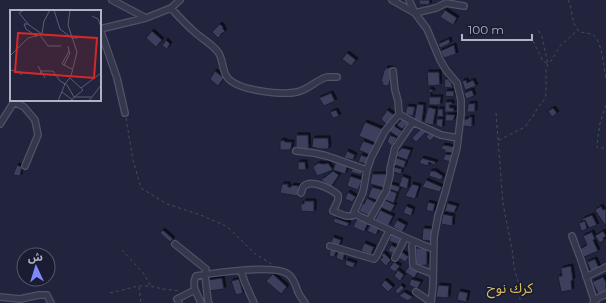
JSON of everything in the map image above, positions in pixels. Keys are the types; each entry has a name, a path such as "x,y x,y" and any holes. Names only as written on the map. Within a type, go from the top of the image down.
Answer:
{"street":[{"path":"112,0 146,18"},
{"path":"101,29 146,18 171,8 180,0"},
{"path":"392,0 415,13 432,10 446,3 464,6"},
{"path":"409,0 415,13 427,30 446,70 457,83 461,100 457,148 438,216 434,237 431,303"},
{"path":"171,8 192,29 218,51 227,78 241,87 255,90 292,93 299,92 327,78 336,77"},
{"path":"101,32 117,78 125,113"},
{"path":"356,214 354,210 363,192 371,158 385,131 399,114 393,71"},
{"path":"0,124 15,101 24,107 36,120 38,135 25,166"},
{"path":"399,114 441,135 458,138"},
{"path":"370,221 386,191 395,148 413,122"},
{"path":"296,151 327,156 367,170"},
{"path":"301,193 304,186 318,184 337,194 338,200 333,211 347,216 353,216 356,214 405,238 433,249"},
{"path":"330,246 374,259 389,230"},
{"path":"572,236 594,302 606,294"},
{"path":"395,258 405,238"},
{"path":"414,242 412,246 413,265 415,268 433,274"},
{"path":"175,244 206,269 204,275 209,303"},
{"path":"586,277 606,267"},
{"path":"201,303 193,282 196,276 260,269 273,270 287,274 294,281 299,294 305,303"},
{"path":"241,271 254,303"},
{"path":"178,303 177,299 195,290"},
{"path":"416,292 431,303"},
{"path":"0,297 20,299 47,295 52,303"}],"path":[{"path":"568,0 575,26 583,33 593,35 597,40 602,56 606,80"},
{"path":"538,28 542,37 548,64"},
{"path":"498,140 525,127 536,113 546,94 546,68 548,64 560,46 578,30"},
{"path":"533,41 543,61 548,64"},
{"path":"606,105 600,123 597,145 599,149 606,147"},
{"path":"125,113 133,160 141,188 167,204 198,214 224,225 254,253 281,272"},
{"path":"496,113 503,204 514,267 519,285 521,303"},
{"path":"122,250 144,274 150,286"},
{"path":"139,286 141,303"},
{"path":"110,293 139,286 150,286 182,292"}],"building":[{"path":"419,0 430,0 429,5 419,4"},
{"path":"445,10 457,18 453,25 440,17"},
{"path":"220,24 225,31 218,38 212,32"},
{"path":"152,31 162,40 156,47 146,38"},
{"path":"449,39 450,43 440,48 438,44"},
{"path":"166,40 170,44 167,49 162,46"},
{"path":"454,45 456,54 444,58 440,51"},
{"path":"347,53 356,60 351,66 342,59"},
{"path":"386,68 391,68 393,70 387,86 382,85 383,82 381,82"},
{"path":"215,71 224,78 218,86 210,79"},
{"path":"427,72 439,72 440,85 428,86"},
{"path":"445,79 448,79 452,84 452,88 444,87"},
{"path":"466,80 467,83 473,80 476,86 465,90 462,81"},
{"path":"429,89 433,90 433,92 430,92 430,97 441,97 440,105 429,105"},
{"path":"472,90 474,96 466,99 464,93"},
{"path":"446,91 454,91 454,97 445,96"},
{"path":"331,93 335,101 324,106 319,98"},
{"path":"445,102 452,102 452,105 449,105 450,108 454,108 454,112 445,112"},
{"path":"475,103 475,112 467,112 468,104"},
{"path":"417,104 424,105 422,122 414,120"},
{"path":"407,106 415,107 413,116 405,114"},
{"path":"428,107 436,109 433,125 424,123"},
{"path":"553,108 557,113 552,117 548,111"},
{"path":"438,109 443,109 443,117 437,116"},
{"path":"336,110 339,116 333,118 330,112"},
{"path":"387,110 394,115 387,125 381,119"},
{"path":"446,114 455,115 453,121 445,121"},
{"path":"469,117 472,117 472,127 463,126 464,119 468,119"},
{"path":"403,118 410,122 402,129 397,125"},
{"path":"437,119 443,119 442,128 436,125"},
{"path":"365,122 382,129 376,143 359,136"},
{"path":"393,125 402,131 398,137 389,131"},
{"path":"422,128 426,132 416,142 412,138"},
{"path":"430,132 435,136 430,141 426,137"},
{"path":"296,135 308,135 309,149 296,149"},
{"path":"390,135 397,138 392,146 387,142"},
{"path":"313,138 328,138 328,149 312,147"},
{"path":"284,140 285,142 292,142 290,150 280,150 280,141"},
{"path":"363,141 374,145 370,155 359,150"},
{"path":"443,145 455,147 453,153 444,152 445,150 441,149"},
{"path":"402,148 411,150 407,160 396,156"},
{"path":"347,151 355,155 353,160 344,158"},
{"path":"445,154 452,155 451,162 443,160"},
{"path":"361,155 369,158 366,164 358,162"},
{"path":"394,157 406,161 404,168 392,164"},
{"path":"422,158 436,162 434,165 429,162 428,166 419,163"},
{"path":"336,161 348,165 345,174 333,170"},
{"path":"298,162 305,162 306,170 298,170"},
{"path":"318,163 328,163 333,170 317,176 313,167"},
{"path":"17,165 22,167 20,176 13,175"},
{"path":"353,167 363,170 361,175 351,172"},
{"path":"394,167 402,169 401,174 393,172"},
{"path":"333,171 339,175 331,187 321,180"},
{"path":"430,171 435,171 443,176 441,180 429,176"},
{"path":"372,174 389,174 385,188 370,184"},
{"path":"350,176 362,180 358,190 347,186"},
{"path":"402,176 409,179 407,189 399,186"},
{"path":"426,180 442,187 440,192 422,187"},
{"path":"282,184 288,184 288,187 291,187 292,185 299,186 298,196 280,193"},
{"path":"391,184 400,187 398,192 389,189"},
{"path":"412,184 419,186 415,199 405,196"},
{"path":"372,187 383,190 379,201 368,197"},
{"path":"389,190 397,193 394,203 385,200"},
{"path":"348,192 356,197 352,202 345,199"},
{"path":"367,198 378,204 371,217 359,211"},
{"path":"385,200 395,205 391,212 380,207 382,202 383,203"},
{"path":"304,201 314,201 314,212 301,211 301,203 304,204"},
{"path":"428,202 435,204 433,212 426,210"},
{"path":"447,203 457,206 454,213 445,211"},
{"path":"406,206 413,209 411,216 403,213"},
{"path":"601,206 603,210 606,209 605,225 595,210"},
{"path":"380,210 393,216 388,226 375,220"},
{"path":"443,214 453,216 452,226 441,224"},
{"path":"592,215 597,225 589,228 585,220 583,221 582,219"},
{"path":"335,218 349,223 347,227 333,222"},
{"path":"357,219 368,223 364,232 353,227"},
{"path":"397,220 406,225 402,232 393,227"},
{"path":"585,221 587,229 581,231 579,223"},
{"path":"371,224 379,228 376,235 367,231"},
{"path":"423,228 432,229 431,241 422,240"},
{"path":"163,230 173,239 170,242 160,233"},
{"path":"603,231 606,236 600,243 595,236"},
{"path":"592,232 595,239 593,240 598,251 584,257 580,249 587,245 583,236"},
{"path":"392,234 403,239 400,245 389,241"},
{"path":"333,237 341,240 339,246 331,243"},
{"path":"364,243 374,247 371,255 361,251"},
{"path":"391,245 399,249 396,256 388,251"},
{"path":"331,247 337,249 334,257 329,256"},
{"path":"416,248 427,248 427,265 416,266"},
{"path":"339,250 345,252 343,261 336,258"},
{"path":"402,252 409,257 405,262 398,257"},
{"path":"384,253 391,260 386,266 380,260 383,257 381,255"},
{"path":"595,259 599,268 591,271 587,262"},
{"path":"346,260 355,263 353,268 345,265"},
{"path":"394,262 400,266 395,272 389,268"},
{"path":"409,266 418,272 414,278 405,272"},
{"path":"571,266 573,280 571,281 572,290 561,292 558,276 562,276 561,268"},
{"path":"398,270 404,275 400,281 394,276"},
{"path":"273,274 287,287 281,294 266,281"},
{"path":"603,277 606,282 606,291 599,295 592,282"},
{"path":"222,278 224,289 209,291 208,280"},
{"path":"239,279 243,293 236,295 231,281"},
{"path":"411,279 421,282 417,289 409,285"},
{"path":"385,280 393,287 388,292 381,285"},
{"path":"401,285 404,288 398,294 395,291"},
{"path":"438,285 449,286 448,298 436,297"},
{"path":"459,291 468,293 466,302 457,300"},
{"path":"404,292 413,297 408,301 399,296"}],"district":[{"name":"كرك نوح","path":"510,288"}]}
